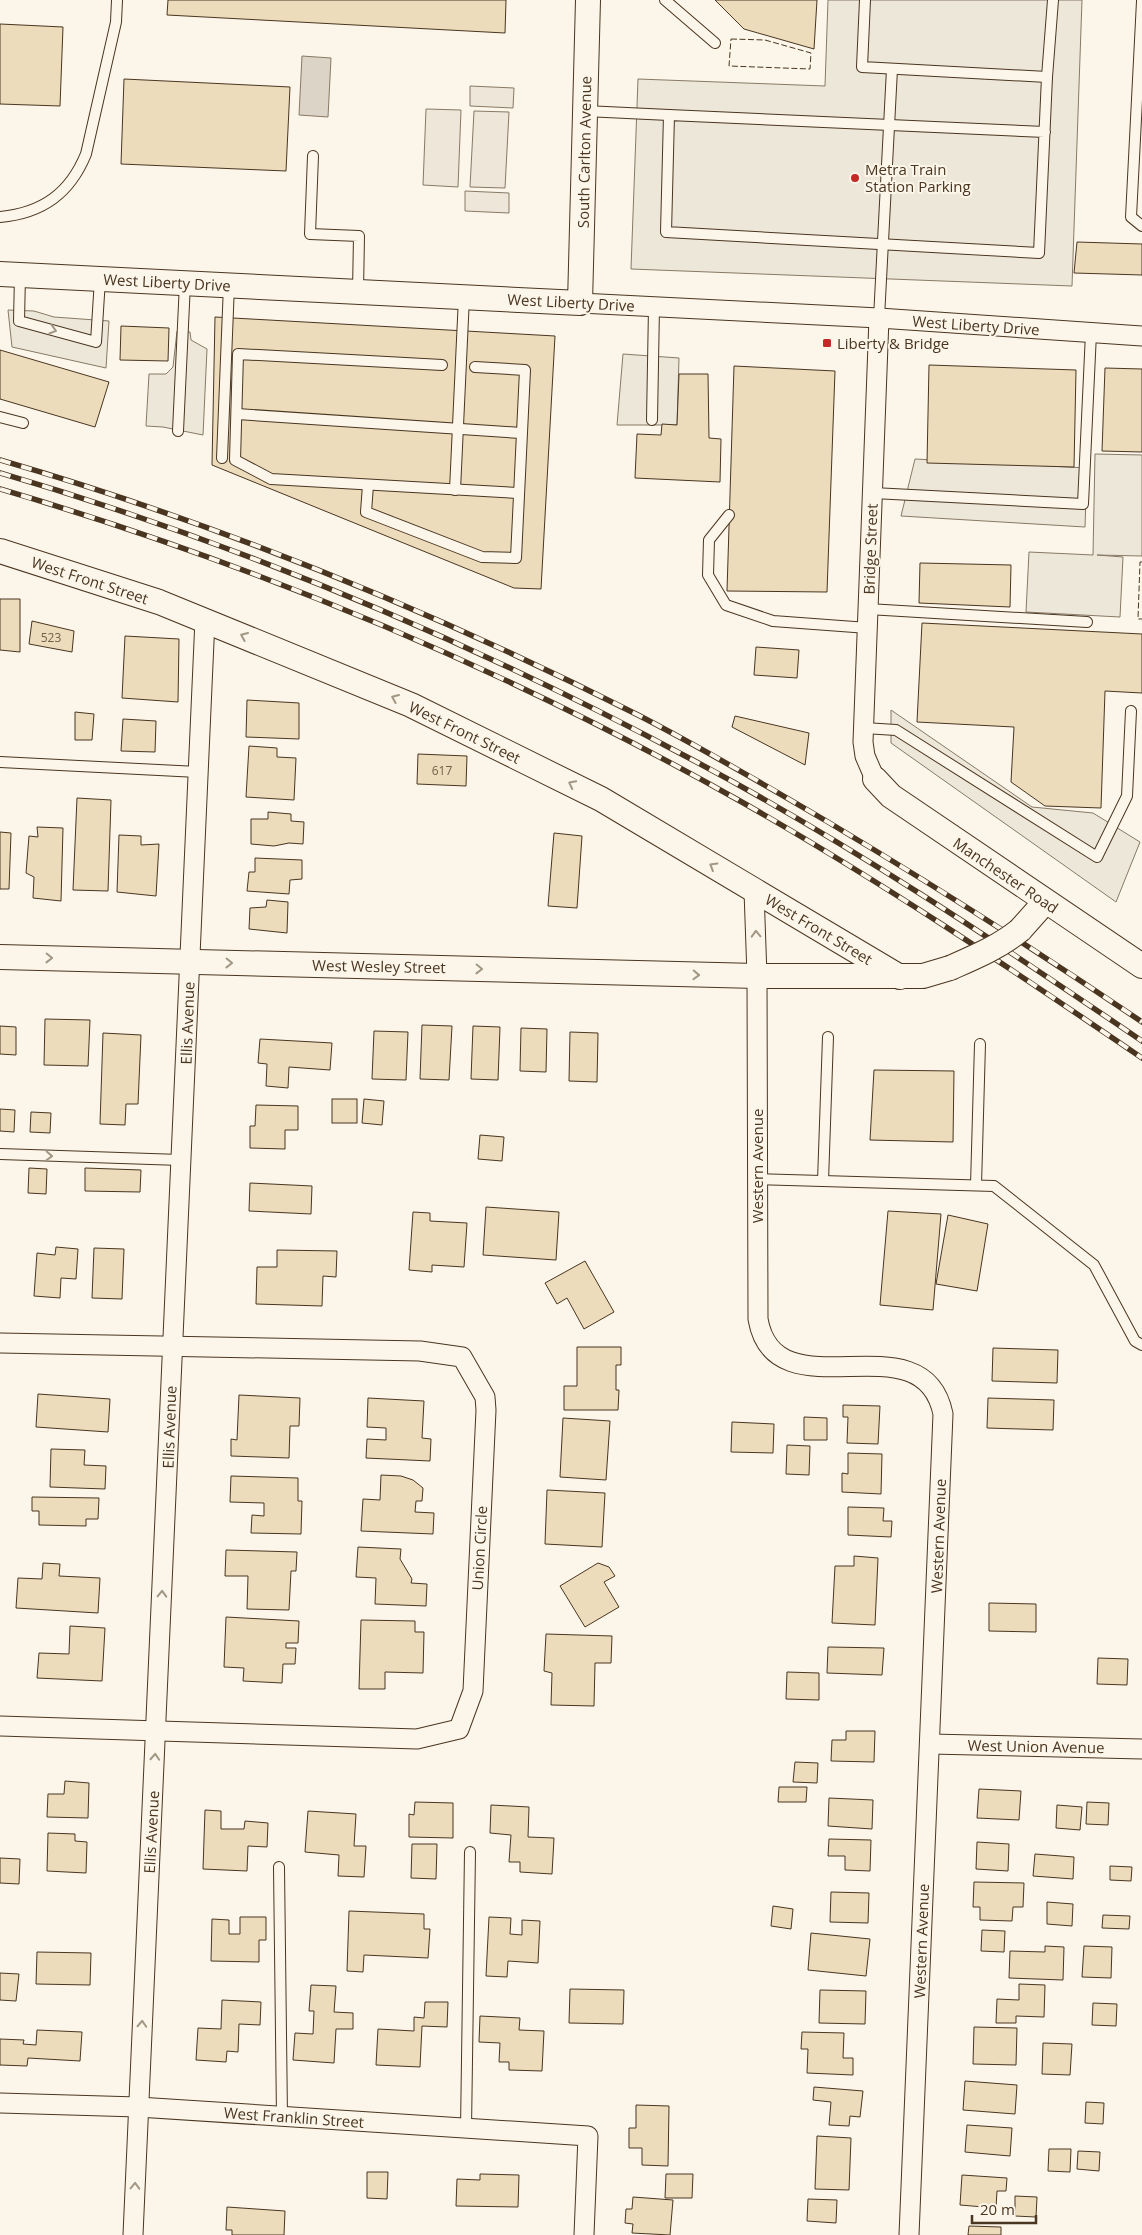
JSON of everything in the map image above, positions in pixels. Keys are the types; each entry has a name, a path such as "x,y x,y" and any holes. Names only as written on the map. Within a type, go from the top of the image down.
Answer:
{"street":[{"name":"South Carlton Avenue","path":"580,303 588,0"},
{"name":"West Liberty Drive","path":"10,275 879,318 1142,336"},
{"name":"Bridge Street","path":"874,779 865,756 864,728 879,318"},
{"name":"West Front Street","path":"0,551 159,602 205,619 411,705 601,799 900,977"},
{"name":"Ellis Avenue","path":"133,2235 205,619"},
{"name":"Manchester Road","path":"874,779 891,796 1142,966"},
{"path":"754,891 757,976"},
{"path":"900,977 923,976 950,968 979,956 1020,930 1045,902"},
{"name":"West Wesley Street","path":"0,957 757,976 900,977"},
{"name":"Western Avenue","path":"757,976 758,1319 760,1331 766,1343 775,1353 799,1363 818,1366 894,1367 907,1370 929,1382 941,1402 943,1414 909,2235"},
{"path":"0,1343 173,1346"},
{"name":"Union Circle","path":"156,1731 417,1739 459,1729 473,1691 486,1410 485,1397 462,1357 420,1351 173,1346"},
{"path":"0,1726 156,1731"},
{"name":"West Union Avenue","path":"930,1744 1142,1749"},
{"name":"West Franklin Street","path":"0,2103 138,2107 588,2136 584,2235"}],"lane":[{"path":"0,217 15,216 38,208 68,187 79,171 86,154 116,22 117,0"},
{"path":"665,0 715,44"},
{"path":"865,0 862,67 1047,77"},
{"path":"669,115 666,232 1039,253 1047,77 1053,0"},
{"path":"1142,1 1131,217 1142,226"},
{"path":"879,318 892,69"},
{"path":"585,111 1045,132"},
{"path":"313,156 310,234 359,236 358,291"},
{"path":"10,275 19,321 96,342 100,279"},
{"path":"178,430 184,283"},
{"path":"222,458 229,285"},
{"path":"454,490 464,297"},
{"path":"652,420 654,307"},
{"path":"872,493 1083,504 1091,334"},
{"path":"442,365 238,354 235,460 271,479 518,493"},
{"path":"368,484 366,512 482,556 516,558 525,370 475,367"},
{"path":"237,414 521,432"},
{"path":"0,417 24,423"},
{"path":"729,515 709,540 708,575 726,605 773,621 868,628"},
{"path":"868,609 1087,622"},
{"path":"864,728 896,730 1097,857 1127,796 1131,711"},
{"path":"0,762 198,772"},
{"path":"824,1181 828,1037"},
{"path":"976,1186 980,1044"},
{"path":"0,1154 181,1160"},
{"path":"757,1179 994,1186 1094,1265 1135,1340 1142,1344"},
{"path":"466,2129 470,1852"},
{"path":"279,1868 282,2117"}],"shaded area":[{"name":"Metra Train Station Parking","path":"828,0 1082,0 1072,286 631,269 638,79 825,86"},
{"path":"302,56 331,58 328,117 299,115"},
{"path":"470,86 514,88 513,108 470,106"},
{"path":"426,109 461,110 458,187 423,185"},
{"path":"474,111 509,112 505,188 470,187"},
{"path":"465,191 509,193 509,213 465,211"},
{"path":"8,310 34,311 54,317 109,321 106,368 12,347"},
{"path":"177,331 190,332 191,340 207,349 203,435 163,427 146,426 149,374 166,374 173,367"},
{"path":"623,354 679,358 677,425 617,425"},
{"path":"1095,454 1142,455 1142,556 1097,555 1123,557 1120,617 1026,612 1029,552 1093,555"},
{"path":"915,459 1087,468 1085,527 901,516"},
{"path":"891,710 1032,807 1093,813 1140,842 1116,902 891,743"}],"building":[{"path":"168,0 506,0 505,33 167,15"},
{"path":"715,0 817,0 814,49 744,29"},
{"path":"0,24 63,27 60,106 0,104"},
{"path":"124,79 290,87 286,171 121,164"},
{"path":"1077,242 1142,244 1142,275 1074,273"},
{"path":"215,317 555,336 541,589 514,588 212,465"},
{"path":"121,326 169,328 168,361 120,360"},
{"path":"0,350 109,382 95,427 0,399"},
{"path":"929,365 1076,370 1074,467 927,463"},
{"path":"734,366 835,371 827,592 727,591"},
{"path":"1105,368 1142,369 1142,452 1102,451"},
{"path":"679,374 708,374 709,438 721,439 720,482 635,478 637,434 661,435 662,424 677,425"},
{"path":"920,563 1011,565 1010,607 919,603"},
{"path":"0,599 20,599 20,652 0,650"},
{"path":"32,621 74,631 72,652 29,644"},
{"path":"922,623 1142,634 1142,693 1105,691 1101,808 1045,806 1011,782 1014,727 917,722"},
{"path":"125,636 179,639 178,702 122,698"},
{"path":"756,647 799,650 797,678 754,675"},
{"path":"247,700 299,703 299,739 246,737"},
{"path":"75,712 94,714 92,740 75,740"},
{"path":"735,716 809,733 805,765 732,727"},
{"path":"123,719 156,721 155,752 121,751"},
{"path":"249,746 277,748 277,757 296,758 294,800 246,797"},
{"path":"418,754 467,756 466,786 417,784"},
{"path":"77,798 111,800 108,891 73,890"},
{"path":"268,812 291,814 291,821 304,822 303,844 289,843 274,846 251,844 251,819 268,819"},
{"path":"37,827 63,828 61,901 33,898 34,877 26,873 29,836 38,837"},
{"path":"0,832 11,833 9,889 0,889"},
{"path":"554,833 582,836 577,908 548,906"},
{"path":"119,835 141,836 141,845 159,844 156,896 117,892"},
{"path":"255,858 302,860 302,879 290,880 289,894 247,891 249,872 255,872"},
{"path":"267,900 288,902 287,933 249,929 250,908 266,907"},
{"path":"45,1019 90,1020 88,1066 44,1065"},
{"path":"422,1025 452,1026 449,1080 420,1079"},
{"path":"0,1026 16,1027 16,1055 0,1054"},
{"path":"473,1026 500,1027 498,1080 471,1079"},
{"path":"521,1028 547,1029 546,1072 520,1071"},
{"path":"374,1031 408,1032 406,1080 372,1079"},
{"path":"570,1032 598,1033 597,1082 569,1081"},
{"path":"103,1033 141,1035 138,1104 126,1104 125,1125 100,1124"},
{"path":"260,1039 332,1043 330,1070 289,1067 288,1088 266,1086 267,1064 258,1063"},
{"path":"874,1070 954,1071 953,1142 870,1140"},
{"path":"332,1099 357,1099 357,1123 332,1123"},
{"path":"364,1099 384,1101 382,1125 362,1123"},
{"path":"256,1105 298,1106 298,1130 285,1130 285,1149 250,1148 250,1126 255,1126"},
{"path":"0,1109 15,1110 14,1132 0,1131"},
{"path":"31,1112 51,1113 50,1133 30,1132"},
{"path":"480,1135 504,1137 502,1161 478,1159"},
{"path":"29,1168 47,1169 46,1194 28,1193"},
{"path":"85,1168 141,1170 140,1192 85,1191"},
{"path":"250,1183 312,1186 311,1214 249,1211"},
{"path":"486,1207 559,1212 556,1260 483,1255"},
{"path":"888,1211 941,1214 933,1310 880,1305"},
{"path":"413,1212 430,1213 430,1221 467,1223 464,1267 432,1265 432,1272 409,1270"},
{"path":"948,1215 988,1224 977,1291 936,1284"},
{"path":"56,1247 78,1249 76,1279 61,1278 60,1298 34,1296 37,1253 55,1255"},
{"path":"94,1248 124,1249 122,1299 92,1298"},
{"path":"277,1250 337,1251 336,1277 323,1276 322,1306 256,1304 257,1267 277,1267"},
{"path":"585,1261 614,1312 584,1329 567,1298 557,1304 545,1283"},
{"path":"577,1347 621,1347 621,1365 616,1365 616,1390 619,1390 618,1410 564,1410 564,1386 577,1386"},
{"path":"993,1348 1058,1350 1057,1383 992,1381"},
{"path":"38,1394 110,1399 108,1432 36,1427"},
{"path":"239,1395 300,1398 299,1426 290,1426 289,1458 231,1456 231,1439 237,1440"},
{"path":"368,1398 424,1401 422,1438 431,1439 430,1461 366,1458 367,1439 386,1440 386,1428 367,1427"},
{"path":"988,1398 1054,1400 1053,1430 987,1428"},
{"path":"843,1405 880,1406 878,1444 847,1443 848,1417 843,1417"},
{"path":"804,1417 827,1418 827,1440 804,1440"},
{"path":"563,1418 610,1421 606,1480 560,1477"},
{"path":"732,1422 774,1424 773,1453 731,1452"},
{"path":"787,1445 810,1446 809,1475 786,1474"},
{"path":"51,1449 85,1450 84,1465 106,1466 105,1489 50,1487"},
{"path":"848,1453 882,1454 881,1494 842,1492 842,1473 848,1474"},
{"path":"381,1475 401,1476 413,1480 423,1488 422,1501 416,1501 415,1512 434,1513 433,1534 361,1531 363,1499 380,1500"},
{"path":"231,1476 298,1478 298,1501 302,1501 301,1534 251,1533 252,1515 264,1516 264,1503 230,1502"},
{"path":"547,1490 605,1493 602,1547 545,1544"},
{"path":"32,1497 99,1498 98,1519 86,1519 86,1526 39,1525 39,1511 32,1511"},
{"path":"848,1507 884,1508 883,1521 892,1521 891,1537 848,1535"},
{"path":"358,1547 401,1549 400,1559 412,1579 411,1583 427,1584 426,1606 375,1604 376,1578 356,1577"},
{"path":"226,1550 297,1552 296,1571 291,1571 289,1610 247,1609 248,1576 225,1576"},
{"path":"854,1556 878,1558 875,1625 832,1623 835,1566 854,1566"},
{"path":"43,1563 60,1564 59,1576 100,1578 98,1613 16,1608 18,1578 42,1579"},
{"path":"598,1563 609,1567 615,1576 604,1582 619,1607 585,1627 560,1586"},
{"path":"989,1603 1036,1604 1036,1632 989,1631"},
{"path":"226,1617 299,1621 298,1643 286,1643 286,1648 296,1648 295,1664 283,1664 282,1683 243,1681 244,1668 224,1667"},
{"path":"361,1620 415,1621 415,1632 424,1632 423,1673 385,1672 385,1689 359,1689"},
{"path":"70,1626 105,1628 102,1681 37,1678 39,1653 69,1654"},
{"path":"546,1634 612,1636 611,1663 595,1663 594,1706 551,1705 552,1673 544,1671"},
{"path":"828,1647 884,1648 882,1675 827,1673"},
{"path":"1098,1658 1128,1659 1127,1685 1097,1684"},
{"path":"787,1672 819,1673 819,1700 786,1699"},
{"path":"846,1731 875,1731 874,1762 831,1761 832,1740 846,1740"},
{"path":"795,1762 818,1763 817,1783 793,1782"},
{"path":"65,1781 89,1783 88,1818 47,1817 48,1794 64,1794"},
{"path":"779,1787 807,1787 806,1802 778,1802"},
{"path":"979,1789 1021,1791 1019,1820 977,1818"},
{"path":"829,1798 873,1800 872,1829 828,1826"},
{"path":"415,1802 453,1803 453,1838 409,1837 409,1814 414,1815"},
{"path":"1087,1802 1109,1803 1108,1825 1086,1824"},
{"path":"491,1805 529,1807 528,1837 554,1838 552,1874 520,1872 520,1862 509,1862 511,1835 490,1833"},
{"path":"1057,1805 1082,1807 1080,1830 1056,1828"},
{"path":"205,1810 221,1811 221,1829 244,1829 245,1821 268,1823 267,1847 248,1846 247,1871 203,1869"},
{"path":"308,1811 356,1814 354,1846 366,1846 364,1877 338,1876 339,1855 305,1852"},
{"path":"48,1833 75,1834 75,1841 87,1842 86,1873 47,1871"},
{"path":"829,1839 871,1840 870,1871 845,1870 845,1856 828,1856"},
{"path":"977,1842 1009,1844 1008,1871 976,1869"},
{"path":"412,1844 437,1844 436,1879 411,1878"},
{"path":"1035,1854 1074,1857 1073,1879 1033,1876"},
{"path":"0,1858 20,1859 19,1884 0,1883"},
{"path":"1110,1866 1132,1867 1131,1881 1110,1880"},
{"path":"974,1882 1024,1883 1023,1907 1013,1907 1012,1921 980,1920 980,1907 973,1907"},
{"path":"831,1892 869,1893 868,1923 830,1922"},
{"path":"1047,1902 1073,1904 1072,1926 1047,1924"},
{"path":"773,1906 793,1909 791,1929 771,1926"},
{"path":"349,1911 424,1914 424,1929 430,1929 428,1958 364,1955 363,1972 347,1971"},
{"path":"1103,1915 1130,1916 1129,1929 1102,1928"},
{"path":"240,1917 266,1917 266,1940 259,1940 259,1962 211,1961 212,1919 229,1920 229,1934 240,1934"},
{"path":"489,1917 511,1918 510,1934 522,1935 522,1920 540,1921 538,1963 508,1961 507,1977 486,1976"},
{"path":"982,1930 1005,1931 1004,1952 981,1951"},
{"path":"811,1933 870,1939 866,1976 808,1970"},
{"path":"1045,1946 1064,1947 1063,1980 1009,1978 1010,1951 1045,1952"},
{"path":"1084,1946 1112,1947 1111,1978 1082,1977"},
{"path":"37,1952 91,1953 90,1985 36,1984"},
{"path":"0,1973 19,1974 16,2001 0,2000"},
{"path":"1019,1984 1045,1985 1044,2017 1016,2016 1016,2023 996,2023 997,1999 1019,2000"},
{"path":"311,1985 336,1986 334,2012 353,2013 353,2029 336,2029 334,2063 293,2060 295,2033 313,2034 314,2011 309,2011"},
{"path":"570,1989 624,1990 623,2024 569,2023"},
{"path":"820,1990 866,1991 865,2024 819,2023"},
{"path":"222,2000 261,2002 260,2025 239,2024 238,2052 227,2051 226,2062 196,2060 198,2028 221,2029"},
{"path":"425,2002 448,2002 447,2027 422,2026 420,2067 376,2065 378,2029 414,2031 414,2017 424,2018"},
{"path":"1093,2003 1117,2004 1116,2026 1092,2025"},
{"path":"480,2016 520,2018 519,2030 544,2031 542,2071 509,2070 509,2062 499,2062 500,2043 479,2042"},
{"path":"974,2027 1017,2028 1016,2065 973,2064"},
{"path":"37,2030 82,2032 80,2061 28,2058 27,2066 0,2065 0,2039 24,2040 23,2044 36,2045"},
{"path":"802,2032 844,2033 843,2058 853,2058 853,2075 807,2073 808,2049 801,2049"},
{"path":"1043,2043 1072,2044 1070,2075 1042,2074"},
{"path":"965,2081 1017,2085 1015,2114 963,2110"},
{"path":"814,2087 863,2091 860,2117 850,2116 849,2126 829,2125 831,2102 813,2100"},
{"path":"1086,2102 1104,2103 1103,2124 1085,2123"},
{"path":"636,2105 669,2106 668,2166 642,2165 642,2148 629,2148 629,2128 636,2128"},
{"path":"967,2125 1012,2128 1010,2156 965,2152"},
{"path":"817,2136 851,2138 849,2190 815,2189"},
{"path":"1049,2149 1071,2149 1070,2172 1048,2171"},
{"path":"1078,2151 1100,2152 1099,2171 1077,2169"},
{"path":"367,2172 388,2172 387,2199 367,2198"},
{"path":"480,2174 519,2175 518,2207 456,2206 457,2179 480,2180"},
{"path":"666,2174 693,2174 692,2198 665,2198"},
{"path":"962,2175 1007,2178 1006,2191 997,2191 996,2208 960,2205"},
{"path":"1015,2196 1037,2197 1036,2217 1015,2216"},
{"path":"633,2197 673,2200 670,2235 632,2233 633,2224 625,2223 626,2209 632,2209"},
{"path":"808,2199 837,2200 836,2223 807,2221"},
{"path":"227,2207 285,2211 284,2235 232,2235 232,2230 226,2230"},
{"path":"969,2226 1001,2227 1001,2235 968,2235"}],"railway":[{"path":"0,460 164,512 325,572 483,640 561,677 686,740 828,822 908,870 1065,970 1142,1022"},
{"path":"0,473 178,531 265,563 438,635 606,715 748,790 863,858 975,929 1142,1041"},
{"path":"0,489 192,551 286,586 471,664 562,707 652,753 792,831 893,893 1142,1058"}],"fence":[{"path":"731,39 765,40 811,53 810,69 729,66 731,39"},
{"path":"1142,562 1140,562 1138,619 1142,619"}],"place":[{"name":"Metra Train Station Parking","path":"855,178"},
{"name":"Liberty & Bridge","path":"827,343"}]}
